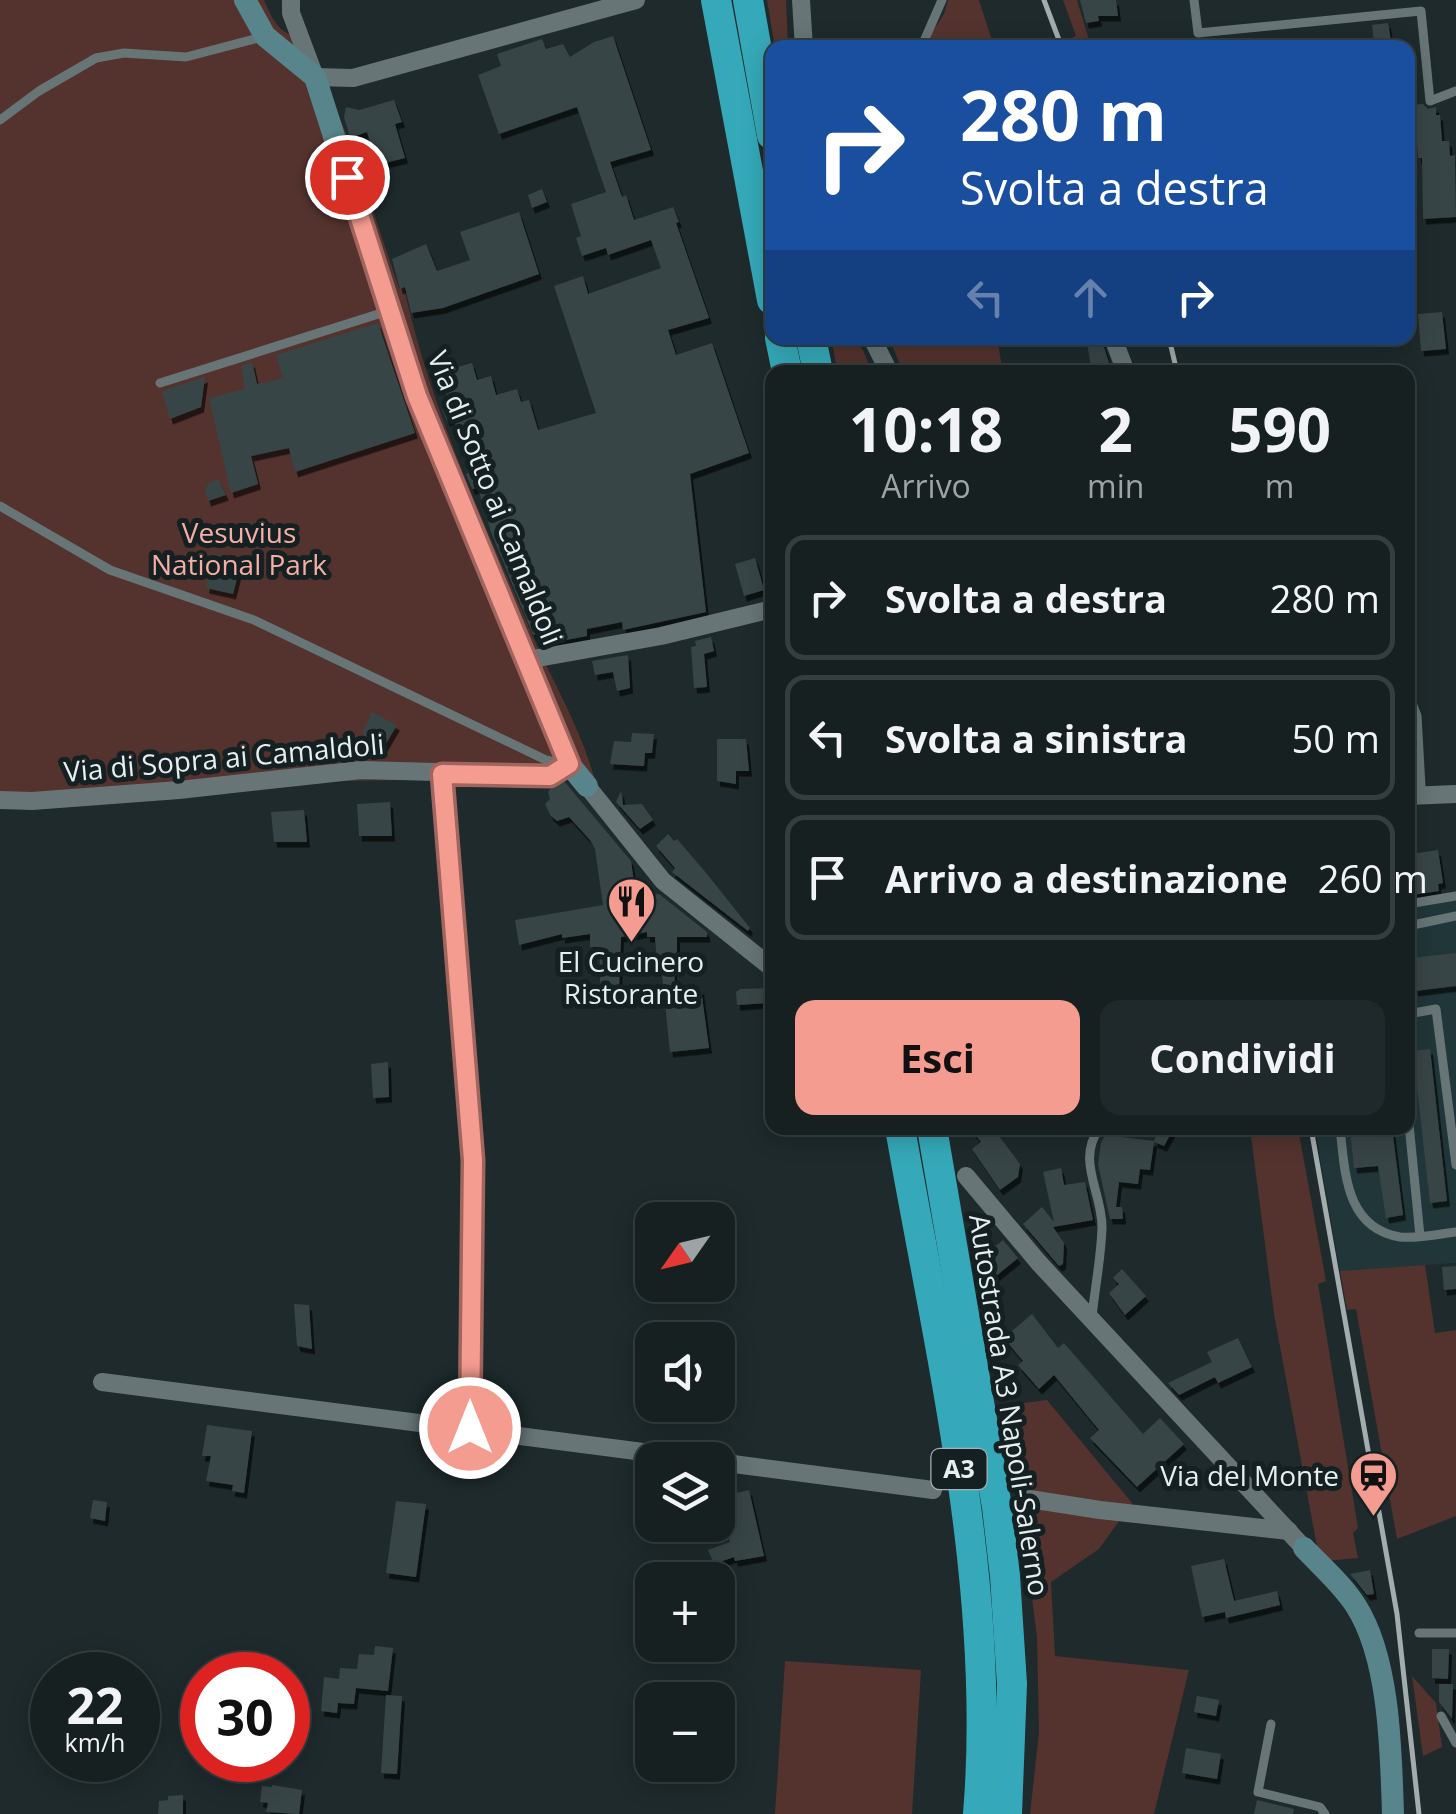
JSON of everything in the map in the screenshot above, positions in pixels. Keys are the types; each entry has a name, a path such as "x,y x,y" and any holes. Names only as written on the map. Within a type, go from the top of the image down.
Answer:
{"highway":[{"path":"716,0 765,262"},
{"path":"748,0 765,96"},
{"name":"A3","path":"901,1135 973,1570 981,1662 978,1814"},
{"name":"Autostrada A3 Napoli-Salerno","path":"933,1135 997,1507 1005,1576 1012,1684 1007,1814"}],"street":[{"path":"245,0 264,36 314,77 353,78 636,0"},
{"path":"291,0 291,13 314,77"},
{"path":"801,0 804,40"},
{"name":"Via di Sotto ai Camaldoli","path":"314,77 417,396 569,764 663,881 765,962"},
{"path":"527,660 662,636 765,612"},
{"name":"Via di Sopra ai Camaldoli","path":"0,800 179,790 361,770 550,776 569,764"},
{"path":"442,774 473,1160 470,1428"},
{"path":"1417,796 1456,794"},
{"path":"966,1176 1354,1603 1365,1622 1384,1696 1393,1814"},
{"path":"102,1382 635,1450"},
{"path":"735,1464 933,1490"},
{"path":"1024,1498 1296,1540"}],"lane":[{"path":"924,40 942,0"},
{"path":"1194,0 1198,33 1422,11 1430,100 1456,91"},
{"path":"0,120 39,91 96,58 124,53 186,56 264,36"},
{"path":"160,383 391,310"},
{"path":"0,506 110,570 254,620 546,760 569,764"},
{"path":"1415,711 1422,787 1417,796"},
{"path":"1415,903 1456,896"},
{"path":"1415,925 1456,916"},
{"path":"1415,1013 1436,1010 1456,1166"},
{"path":"1092,1319 1102,1225 1091,1183 1089,1158 1094,1135"},
{"path":"1341,1135 1348,1190 1358,1212 1377,1230 1402,1238 1456,1232"},
{"path":"1410,1135 1420,1236"},
{"path":"1419,1633 1456,1633"},
{"path":"1441,1716 1456,1743"},
{"path":"1271,1724 1258,1792 1320,1806 1325,1814"}],"shaded area":[{"path":"1456,894 1456,1263 1340,1271 1316,1135 1415,1135 1415,901"}],"green space":[{"name":"Vesuvius National Park","path":"0,0 264,0 279,27 306,40 349,140 399,288 404,288 429,378 460,466 574,723 594,777 339,781 0,805"},
{"path":"767,0 786,0 788,40 774,40"},
{"path":"948,0 979,0 992,40 927,40"},
{"path":"1063,0 1077,0 1089,40 1072,40 1076,36"},
{"path":"833,345 858,345 869,365 836,365"},
{"path":"892,345 998,345 1002,365 900,365"},
{"path":"1251,1135 1299,1135 1326,1281 1318,1284 1358,1528 1353,1533 1358,1558 1324,1561 1318,1552 1274,1314"},
{"path":"1425,1265 1435,1333 1456,1330 1456,1516 1397,1539 1356,1309 1347,1310 1340,1271"},
{"path":"1047,1400 1132,1503 1099,1549 1051,1582 1055,1656 1189,1670 1154,1814 1030,1814 1039,1732 1037,1637 1011,1431 1000,1406"},
{"path":"785,1661 921,1670 912,1814 775,1814"},
{"path":"1412,1676 1436,1703 1442,1747 1423,1756"}],"building":[{"path":"1080,0 1116,0 1118,16 1098,16 1099,21 1086,23"},
{"path":"1388,23 1391,40 1374,40 1372,25"},
{"path":"613,36 651,150 610,162 634,220 673,207 709,318 668,330 676,355 712,343 749,453 690,474 706,612 623,630 622,622 587,629 587,636 545,644 538,634 533,635 491,532 478,488 472,489 466,474 488,466 478,434 466,439 453,419 447,421 442,409 450,406 440,372 472,363 477,380 491,376 496,395 517,389 521,402 529,400 538,430 596,413 554,286 583,276 588,294 661,268 651,240 608,255 606,248 582,256 576,238 581,236 571,204 606,192 577,107 499,134 478,75 501,66 497,54 542,39 546,49 563,44 570,57"},
{"path":"394,100 402,122 395,124 405,158 381,164 367,132 350,138 344,117 346,107 359,110"},
{"path":"1415,105 1436,107 1442,141 1449,141 1450,156 1455,155 1456,217 1423,219 1422,158 1418,158 1415,143"},
{"path":"542,189 547,202 532,208 528,195"},
{"path":"519,212 539,274 443,308 411,313 392,259 426,244 437,271 470,260 460,232"},
{"path":"1442,312 1446,349 1421,351 1418,314"},
{"path":"378,323 415,433 295,472 289,448 251,456 258,484 231,493 209,398 245,389 241,366 252,362 257,384 283,378 276,355"},
{"path":"1087,345 1103,345 1110,365 1091,365"},
{"path":"205,377 201,407 170,419 162,391"},
{"path":"218,479 226,495 208,501 205,490"},
{"path":"213,554 242,559 233,594 206,588"},
{"path":"755,558 764,590 744,596 735,564"},
{"path":"711,637 714,651 704,654 707,687 694,688 691,647 696,646 695,641"},
{"path":"628,655 630,688 617,691 613,672 595,675 592,661"},
{"path":"372,712 397,725 384,747 362,734"},
{"path":"632,733 654,734 652,753 645,753 644,766 610,764 614,741 631,742"},
{"path":"717,739 746,739 749,771 736,771 736,784 717,781"},
{"path":"564,781 631,861 636,896 659,894 707,932 707,937 677,937 677,964 673,964 676,991 701,989 709,1048 670,1052 661,964 657,964 655,937 647,937 647,932 621,937 619,989 630,988 631,1002 618,1001 619,993 600,992 600,947 590,947 590,934 562,938 562,934 519,945 515,920 603,905 595,849 590,840 569,817 557,821 545,804 552,787"},
{"path":"621,791 623,805 642,804 653,820 640,829 616,802"},
{"path":"390,802 392,836 359,836 357,804"},
{"path":"304,810 307,842 274,842 271,812"},
{"path":"668,834 707,874 750,928 748,931 672,872 675,868 656,846"},
{"path":"1438,850 1443,883 1438,884 1439,891 1415,895 1415,853"},
{"path":"1456,953 1456,986 1415,991 1415,958"},
{"path":"765,988 765,1003 737,1005 736,992"},
{"path":"1430,1049 1447,1201 1430,1203 1415,1051"},
{"path":"388,1062 389,1097 373,1098 371,1064"},
{"path":"976,1135 998,1135 1020,1164 1018,1177 1000,1190 972,1149 981,1142"},
{"path":"1105,1135 1154,1141 1156,1135 1170,1135 1164,1146 1154,1142 1150,1170 1140,1169 1138,1184 1119,1182 1116,1207 1122,1207 1123,1219 1110,1219 1098,1164"},
{"path":"1351,1135 1393,1135 1403,1215 1386,1218 1378,1166 1354,1168"},
{"path":"1061,1168 1064,1185 1085,1182 1093,1220 1053,1227 1064,1243 1063,1264 1059,1266 1023,1224 1042,1207 1054,1222 1043,1172"},
{"path":"1003,1240 1018,1258 995,1277 980,1259"},
{"path":"1456,1266 1456,1289 1444,1290 1442,1267"},
{"path":"1122,1269 1146,1296 1125,1315 1109,1293 1119,1284 1113,1278"},
{"path":"294,1304 309,1305 312,1349 297,1346"},
{"path":"1032,1314 1058,1348 1064,1343 1143,1434 1160,1418 1184,1444 1137,1487 1090,1438 1099,1430 1054,1375 1039,1389 1018,1365 1023,1361 1004,1338"},
{"path":"1238,1338 1252,1367 1218,1383 1215,1377 1179,1395 1168,1383 1212,1362 1207,1352"},
{"path":"207,1425 252,1431 244,1493 232,1491 233,1485 206,1481 211,1456 202,1456"},
{"path":"749,1490 764,1556 713,1562 708,1550 735,1542 735,1493"},
{"path":"93,1500 107,1502 105,1521 90,1518"},
{"path":"396,1501 426,1504 416,1577 386,1573"},
{"path":"1224,1559 1234,1601 1277,1591 1280,1605 1226,1618 1225,1612 1202,1617 1191,1566"},
{"path":"1370,1570 1374,1594 1367,1595 1350,1574"},
{"path":"375,1646 393,1648 388,1691 356,1688 354,1704 338,1703 337,1713 321,1711 324,1677 339,1679 340,1668 357,1669 359,1654 374,1655"},
{"path":"1432,1649 1449,1649 1448,1679 1432,1678"},
{"path":"1439,1684 1453,1684 1452,1719 1439,1702"},
{"path":"386,1695 402,1696 397,1774 381,1773"},
{"path":"1197,1696 1219,1700 1216,1716 1194,1712"},
{"path":"1186,1748 1221,1754 1217,1779 1182,1773"},
{"path":"262,1786 302,1790 299,1814 266,1812 268,1803 260,1802"},
{"path":"183,1795 183,1814 158,1814 159,1801"},
{"path":"1257,1800 1294,1809 1293,1814 1254,1814"}],"railway":[{"path":"1044,0 1059,40"},
{"path":"1171,345 1175,365"},
{"path":"1312,1135 1397,1614 1419,1814"}],"place":[{"name":"El Cucinero Ristorante","path":"631,944"},
{"name":"Via del Monte","path":"1374,1518"}],"route":[{"path":"347,177 417,396 569,764 550,776 442,774 473,1160 470,1428"}]}
